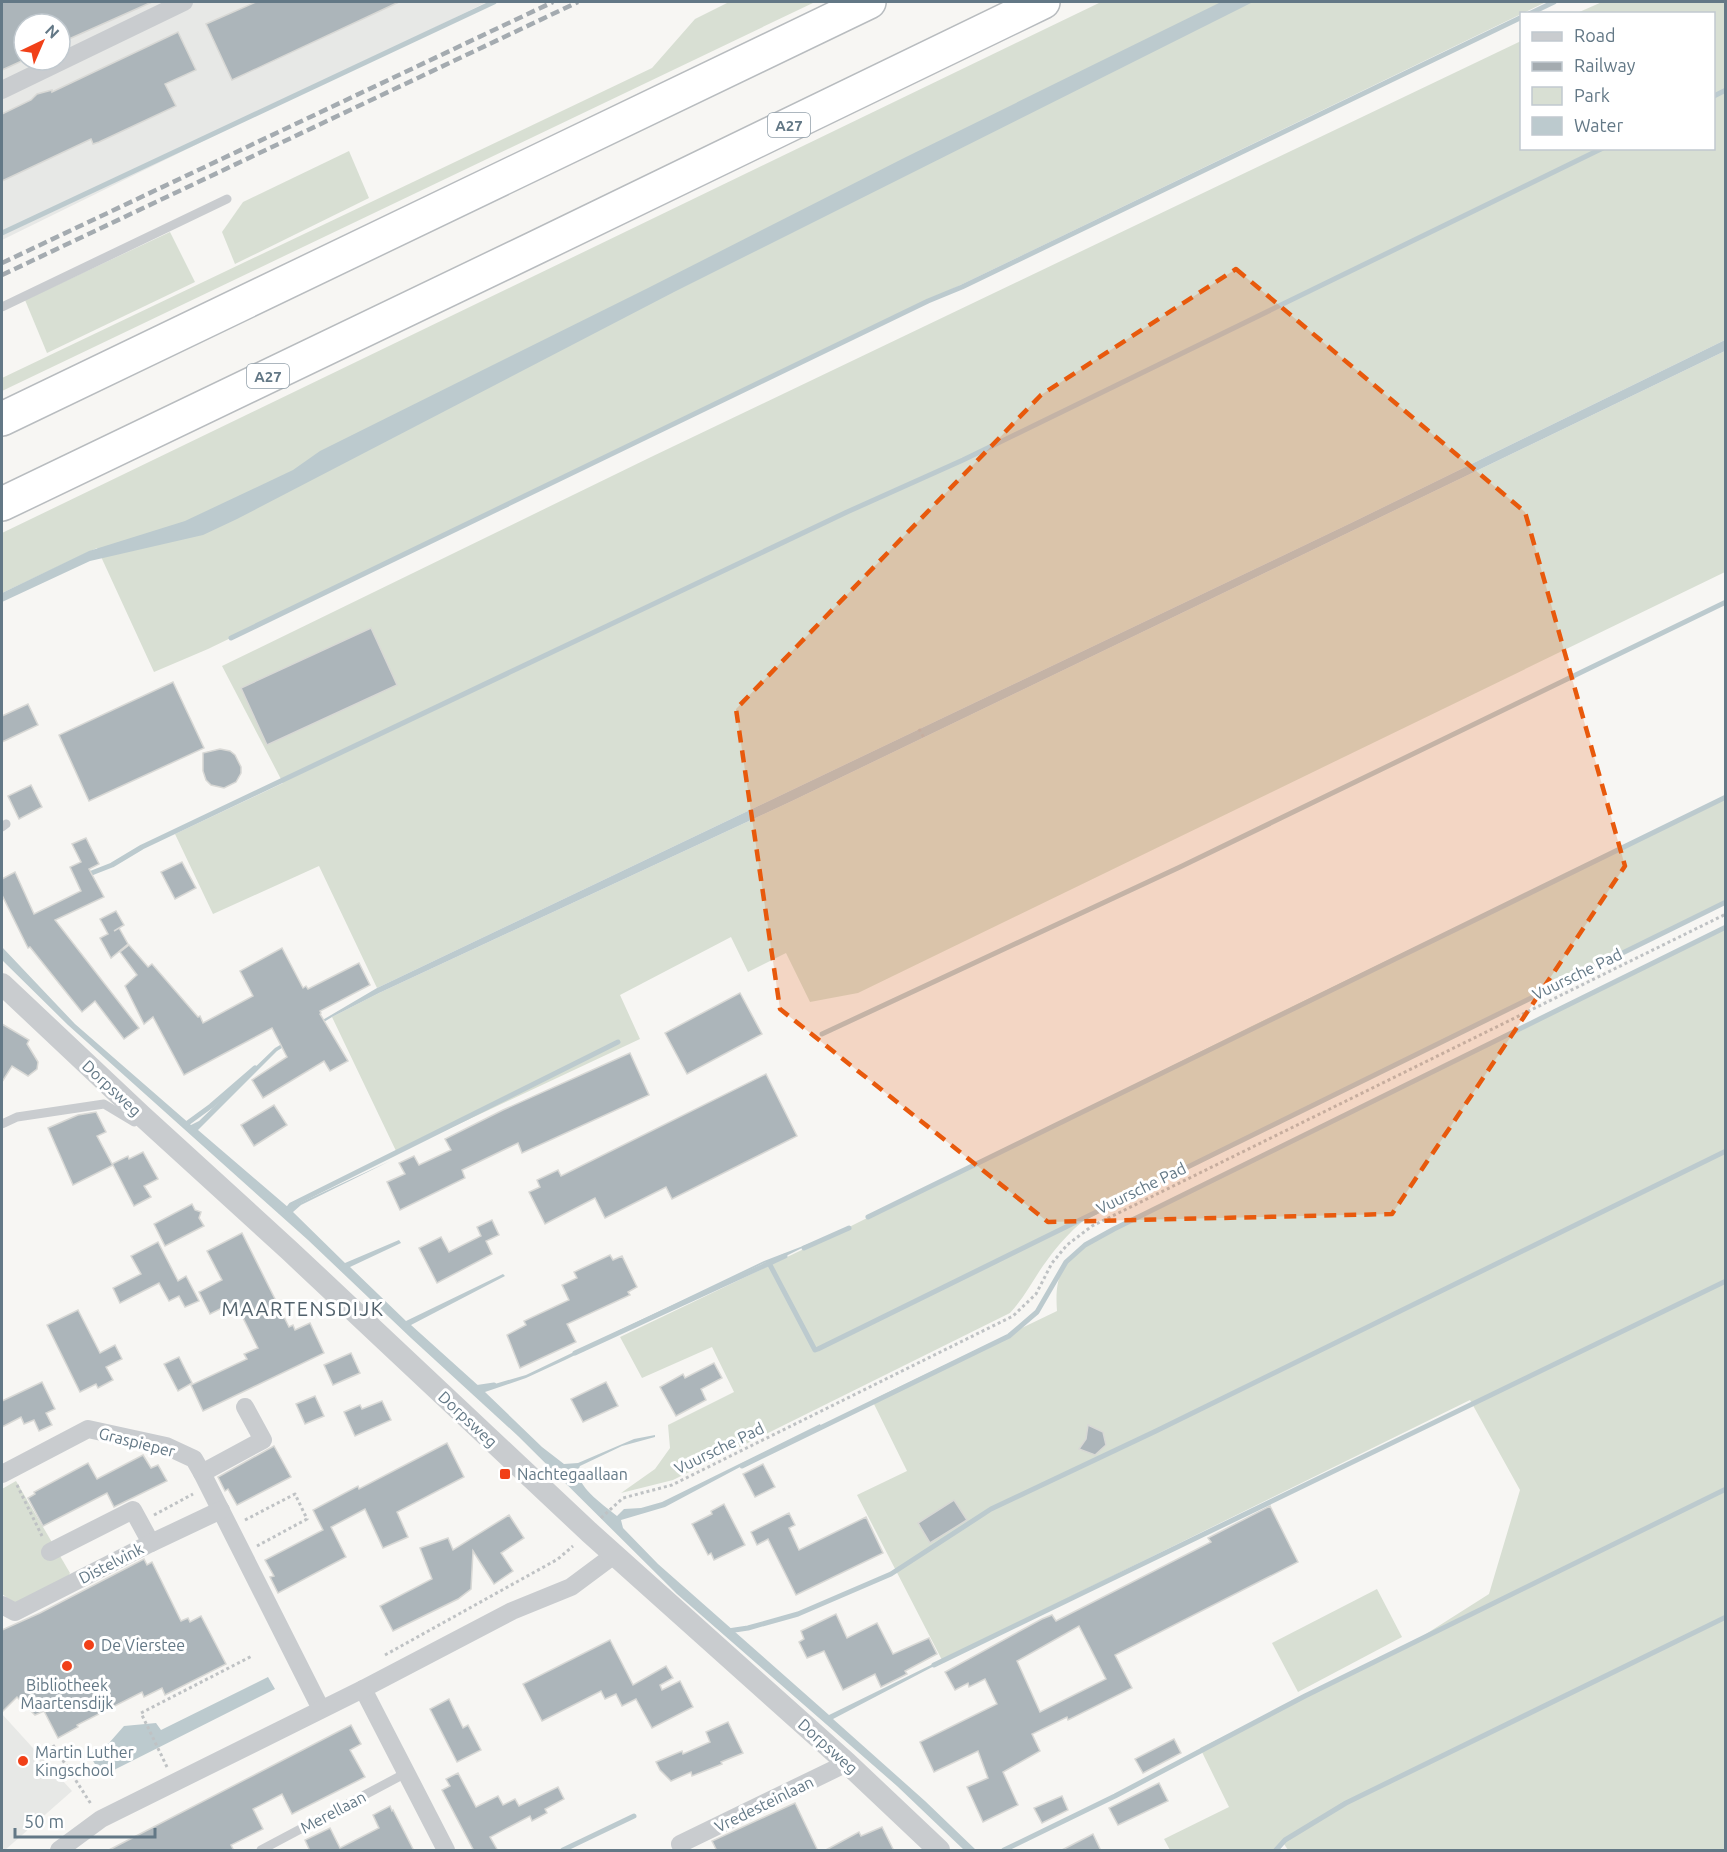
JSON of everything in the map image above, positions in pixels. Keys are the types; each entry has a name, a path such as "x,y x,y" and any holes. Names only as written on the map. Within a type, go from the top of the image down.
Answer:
{"highway":[{"path":"2,419 869,2"},
{"name":"A27","path":"2,504 1043,2"}],"street":[{"path":"2,90 183,2"},
{"name":"Dorpsweg","path":"2,984 141,1115 594,1526 614,1555 847,1763 939,1851"},
{"path":"206,1479 263,1440 246,1407"},
{"name":"Graspieper","path":"5,1472 88,1429 166,1446 194,1459 222,1510 321,1709"},
{"path":"50,1552 133,1510 151,1543"},
{"name":"Distelvink","path":"2,1605 15,1612 222,1510"},
{"path":"59,1851 101,1819 363,1689 512,1611 571,1587 614,1555"},
{"path":"363,1689 446,1851"},
{"name":"Vredesteinlaan","path":"680,1844 847,1763"}],"lane":[{"path":"2,307 227,199"},
{"path":"2,1124 17,1116 104,1104 134,1122 141,1115"},
{"name":"Merellaan","path":"261,1851 405,1773"}],"path":[{"path":"919,729 924,738"},
{"name":"Vuursche Pad","path":"385,1655 558,1559 623,1498 672,1485 1013,1316 1036,1294 1052,1263 1067,1245 1092,1226 1725,914"},
{"path":"5,1472 50,1552"},
{"name":"Distelvink","path":"139,1523 206,1479"},
{"path":"230,1528 295,1494 307,1519 243,1553"},
{"path":"161,1754 141,1713 252,1656"},
{"path":"53,1745 101,1819"}],"highlighted area":[{"path":"1236,269 1525,512 1625,866 1392,1214 1048,1222 780,1009 736,709 1041,395"}],"shaded area":[{"path":"2,2 487,2 2,240"},
{"name":"Martin Luther Kingschool","path":"2,1714 72,1791 5,1850 2,1850"}],"green space":[{"path":"729,2 815,2 2,391 2,378 652,68 695,19"},
{"path":"1101,2 1546,2 1525,12 1520,12 1520,15 208,649 154,672 97,548 2,593 2,533"},
{"path":"1602,2 1725,2 1725,340 1353,522 377,988 319,866 213,914 175,834 283,783 222,666 651,457 1520,41 1520,150 1715,150 1715,12 1579,12"},
{"path":"349,151 369,198 235,264 222,232 243,202"},
{"path":"170,232 195,282 47,353 25,300"},
{"path":"1725,351 1725,572 858,993 810,1002 786,953 748,972 731,937 620,995 640,1039 397,1153 332,1017 792,801"},
{"path":"1725,797 1725,902 1083,1221 1056,1249 1010,1313 673,1480 621,1493 655,1469 670,1448 668,1425 734,1392 712,1347 642,1378 620,1337 831,1236 1252,1026"},
{"path":"1725,928 1725,1850 1288,1850 1284,1844 1279,1850 1170,1850 1164,1839 1229,1807 1200,1748 1407,1646 1489,1594 1520,1490 1470,1400 942,1660 857,1495 907,1471 872,1400 1057,1311 1057,1287 1063,1269 1075,1254 1094,1239"},
{"path":"16,1481 70,1573 67,1578 17,1605 2,1594 2,1489"},
{"path":"1377,1589 1402,1637 1298,1692 1272,1643"}],"water":[{"path":"1221,2 1253,2 674,292 237,519 203,535 90,561 2,602 2,593 89,551 185,521 293,470 320,451"},
{"path":"1725,340 1725,351 792,801 332,1017 277,1051 198,1130 289,1208 390,1161 301,1205 293,1212 345,1263 399,1240 401,1243 350,1267 406,1321 503,1274 505,1276 411,1325 481,1388 526,1375 764,1261 816,1241 788,1255 764,1263 526,1378 485,1392 542,1447 564,1464 578,1463 634,1439 655,1435 655,1437 622,1446 580,1466 580,1480 585,1487 617,1516 624,1509 641,1508 662,1502 820,1424 821,1426 665,1507 621,1520 623,1528 658,1564 829,1715 939,1661 940,1663 833,1719 976,1850 964,1850 897,1786 677,1594 518,1436 308,1240 68,1025 2,960 2,947 75,1024 191,1125 199,1121 275,1048 377,988 1353,522"},
{"path":"268,1677 275,1689 102,1776 89,1754 109,1743 124,1726 156,1723 161,1730"}],"building":[{"path":"2,2 152,2 72,38 72,12 12,12 12,65 2,70"},
{"path":"256,2 399,2 232,80 206,24"},
{"path":"178,32 196,70 165,84 176,106 99,142 93,144 91,139 2,181 2,114 31,100 37,94 52,90 52,92"},
{"path":"371,628 397,685 267,745 241,688"},
{"path":"173,682 204,748 89,801 59,735"},
{"path":"28,704 38,725 2,742 2,716"},
{"path":"220,749 230,751 235,755 241,767 241,773 236,782 224,788 211,785 206,780 203,771 203,753"},
{"path":"31,785 42,807 19,819 8,796"},
{"path":"86,838 99,864 89,869 104,897 55,920 139,1028 124,1039 95,1001 82,1012 30,947 28,948 2,895 2,879 15,872 34,914 81,891 70,867 81,862 72,844"},
{"path":"182,862 196,888 175,899 161,872"},
{"path":"116,911 124,925 119,928 128,944 111,958 100,938 108,934 100,919"},
{"path":"129,945 148,967 152,964 198,1017 200,1016 203,1023 253,996 240,971 282,948 303,988 306,986 308,989 359,963 370,985 320,1011 348,1061 330,1071 324,1061 263,1098 252,1080 287,1057 272,1028 184,1075 153,1017 144,1024 125,986 137,975 120,952"},
{"path":"740,993 762,1034 687,1074 665,1033"},
{"path":"2,1024 29,1040 27,1044 38,1062 37,1069 28,1076 12,1066 2,1082"},
{"path":"630,1053 649,1095 522,1153 518,1143 462,1170 465,1178 400,1210 387,1182 405,1174 399,1163 414,1156 419,1165 451,1150 445,1139 503,1110"},
{"path":"766,1074 797,1136 672,1199 666,1187 605,1218 595,1198 545,1224 529,1192 540,1187 537,1180 558,1170 561,1176"},
{"path":"274,1105 287,1125 254,1146 241,1125"},
{"path":"96,1112 106,1132 97,1136 112,1164 143,1152 158,1179 144,1186 151,1197 134,1206 113,1165 73,1185 48,1128 78,1115"},
{"path":"192,1204 195,1210 201,1212 199,1218 204,1226 165,1246 154,1224"},
{"path":"492,1220 499,1235 486,1241 492,1254 437,1283 419,1248 441,1237 449,1252 481,1236 477,1227"},
{"path":"242,1233 289,1327 293,1325 295,1330 310,1323 324,1353 203,1411 191,1385 247,1359 244,1354 258,1348 239,1310 236,1311 232,1303 210,1314 199,1292 222,1280 207,1251"},
{"path":"158,1242 178,1281 186,1276 199,1301 185,1307 179,1296 169,1301 159,1283 120,1303 113,1288 141,1274 131,1256"},
{"path":"610,1255 613,1260 622,1256 637,1287 628,1292 630,1295 567,1324 576,1342 520,1368 507,1335 526,1325 524,1321 569,1300 562,1285 577,1278 574,1272"},
{"path":"78,1310 100,1353 115,1345 122,1359 106,1367 113,1380 98,1388 96,1384 80,1392 47,1325"},
{"path":"351,1353 360,1373 333,1385 324,1365"},
{"path":"179,1357 192,1383 178,1391 164,1364"},
{"path":"714,1363 722,1378 701,1389 706,1400 676,1416 660,1387 683,1374 685,1378"},
{"path":"42,1382 55,1409 46,1413 52,1425 39,1431 34,1420 24,1424 21,1417 2,1427 2,1401"},
{"path":"606,1382 618,1406 583,1422 571,1399"},
{"path":"315,1396 324,1416 305,1424 296,1404"},
{"path":"382,1401 391,1420 355,1436 344,1412 360,1405 362,1409"},
{"path":"1088,1425 1103,1432 1106,1445 1095,1455 1079,1449 1086,1439"},
{"path":"447,1443 464,1477 397,1512 408,1537 383,1548 365,1509 331,1527 346,1557 278,1593 270,1577 274,1576 265,1560 323,1530 313,1510"},
{"path":"274,1446 291,1477 237,1505 228,1489 225,1491 218,1477"},
{"path":"143,1455 151,1468 158,1465 167,1481 114,1507 107,1493 43,1526 28,1498 35,1494 34,1492 88,1463 97,1479"},
{"path":"763,1464 775,1487 755,1497 743,1474"},
{"path":"954,1500 967,1520 930,1543 918,1523"},
{"path":"724,1504 745,1545 714,1560 711,1553 708,1555 692,1524 712,1514 711,1511"},
{"path":"1270,1506 1298,1562 1115,1655 1132,1688 1068,1720 1067,1717 1032,1734 1040,1751 1003,1772 1018,1805 983,1822 967,1787 988,1778 978,1751 934,1772 920,1742 997,1704 985,1679 969,1687 968,1683 955,1690 945,1672 1042,1619 1052,1615 1056,1621 1211,1542 1208,1538","holes":["1079,1626 1106,1679 1040,1712 1017,1661"]},
{"path":"789,1513 795,1525 789,1528 799,1550 866,1517 883,1553 796,1595 768,1539 757,1545 751,1532"},
{"path":"509,1515 524,1538 501,1553 513,1571 494,1584 473,1551 471,1589 458,1599 393,1631 380,1606 432,1579 420,1548 448,1538 453,1550"},
{"path":"144,1559 147,1565 152,1562 181,1621 188,1618 190,1622 201,1616 226,1664 165,1695 162,1688 144,1697 142,1692 77,1725 78,1727 58,1738 44,1711 35,1715 17,1697 2,1712 2,1630"},
{"path":"836,1614 847,1638 877,1623 893,1654 929,1638 937,1654 905,1671 907,1674 881,1687 875,1674 843,1690 824,1651 807,1658 799,1642 804,1639 801,1631"},
{"path":"610,1640 633,1685 666,1666 673,1678 660,1685 662,1690 680,1681 693,1707 652,1728 636,1699 622,1706 616,1694 605,1699 601,1691 542,1721 523,1684"},
{"path":"449,1699 463,1728 468,1725 481,1750 457,1762 430,1709"},
{"path":"728,1722 743,1753 692,1776 691,1772 671,1781 660,1770 656,1762 682,1751 683,1754 710,1742 706,1732"},
{"path":"351,1725 361,1744 350,1750 365,1777 292,1814 282,1794 253,1809 263,1829 231,1845 234,1851 107,1851"},
{"path":"1174,1739 1181,1753 1143,1773 1135,1759"},
{"path":"458,1773 476,1807 498,1796 503,1805 515,1799 519,1806 558,1787 564,1799 545,1809 547,1813 532,1821 530,1816 490,1837 498,1851 474,1851 442,1790 450,1786 446,1779"},
{"path":"1159,1783 1168,1801 1118,1825 1109,1808"},
{"path":"1062,1796 1068,1810 1042,1823 1034,1808"},
{"path":"795,1803 818,1851 717,1851 712,1841"},
{"path":"390,1806 414,1851 310,1851 305,1840 330,1828 340,1848 379,1828 373,1815"},
{"path":"882,1827 894,1851 824,1851 859,1832 861,1836"},
{"path":"1093,1834 1101,1851 1060,1851"}],"waterway":[{"path":"2,233 494,2"},
{"path":"1533,12 1554,2"},
{"path":"231,638 1520,18"},
{"path":"1715,96 1726,90"},
{"path":"84,876 112,865 142,847 847,512 963,460 1599,150"},
{"path":"822,1034 1180,867 1726,602"},
{"path":"868,1217 1726,797"},
{"path":"769,1263 815,1350 818,1349 1726,902"},
{"path":"742,1466 1009,1336 1037,1312 1066,1262 1085,1245 1114,1229 1726,927"},
{"path":"287,1210 291,1205 618,1042"},
{"path":"185,1125 255,1068"},
{"path":"728,1631 748,1628 798,1614 891,1574 991,1509 1156,1431 1726,1151"},
{"path":"804,1248 849,1228"},
{"path":"575,1353 785,1256"},
{"path":"934,1665 1726,1281"},
{"path":"474,1388 494,1385"},
{"path":"1004,1850 1115,1796 1305,1696 1726,1489"},
{"path":"1276,1850 1285,1840 1346,1803 1726,1617"},
{"path":"563,1850 634,1816"}],"railway":[{"path":"2,263 553,2"},
{"path":"2,275 578,2"}],"place":[{"name":"Nachtegaallaan","path":"505,1474"},
{"name":"De Vierstee","path":"89,1645"},
{"name":"Bibliotheek Maartensdijk","path":"67,1666"},
{"name":"Martin Luther Kingschool","path":"23,1761"}],"district":[{"name":"MAARTENSDIJK","path":"303,1308"}]}
